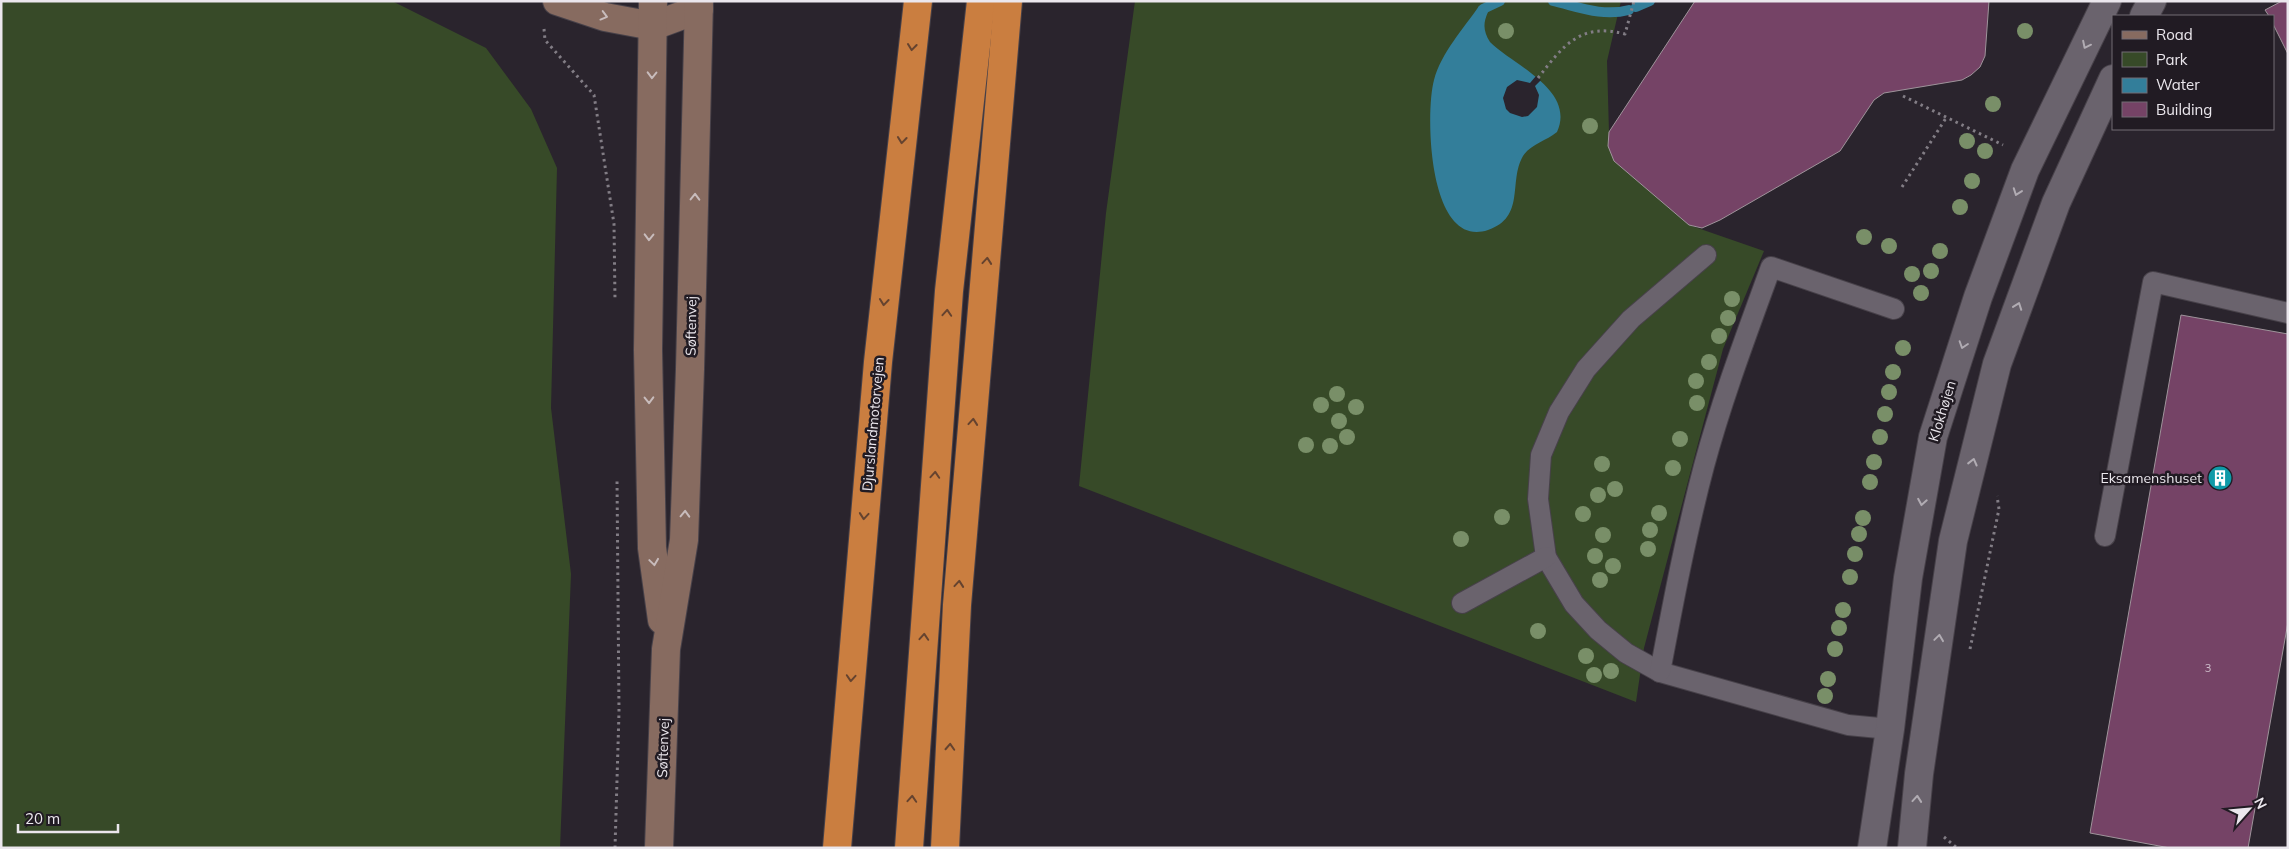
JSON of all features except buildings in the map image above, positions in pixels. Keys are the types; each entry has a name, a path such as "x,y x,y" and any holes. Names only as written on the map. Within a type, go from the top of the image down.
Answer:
{"highway":[{"name":"Djurslandmotorvejen","path":"837,848 878,362 918,1"},
{"path":"909,848 949,291 981,1"},
{"path":"945,848 957,606 1008,1"}],"main road":[{"path":"550,11 605,17 653,14 695,4"},
{"name":"Søftenvej","path":"659,848 666,649 684,540 690,369 695,4"},
{"name":"Søftenvej","path":"653,14 648,360 652,548 666,649"}],"street":[{"name":"Klokhøjen","path":"1872,848 1890,729 1908,578 1933,437 1978,297 2025,170 2107,1"},
{"path":"2145,15 2152,1"},
{"path":"1912,848 1919,774 1953,541 1997,364 2056,203 2112,81"}],"lane":[{"path":"1706,255 1631,319 1586,369 1558,412 1541,455 1538,499 1546,557 1574,604 1598,630 1626,653 1660,672 1848,725 1890,729"},
{"path":"1660,672 1680,565 1704,465 1736,362 1771,267 1894,309"},
{"path":"2105,536 2153,282 2288,313"},
{"path":"1462,603 1546,557"}],"path":[{"path":"1538,78 1563,46 1577,38 1606,30 1625,34 1634,1"},
{"path":"550,11 545,40 594,95 614,224 615,304"},
{"path":"1903,96 2011,149"},
{"path":"1902,187 1946,118"},
{"path":"615,848 619,712 617,473"}],"green space":[{"path":"1,1 392,1 486,48 531,109 557,168 551,408 571,574 560,848 1,848"},
{"path":"1135,1 1621,1 1607,61 1609,132 1689,225 1764,251 1723,349 1644,648 1636,702 1079,486 1106,213"}],"water":[{"path":"1479,6 1488,12 1485,27 1490,42 1539,80 1550,91 1558,103 1561,117 1557,132 1530,148 1523,156 1519,166 1512,208 1507,217 1500,224 1488,230 1468,231 1453,220 1442,200 1435,175 1431,147 1431,97 1434,80 1442,60"}],"pier":[{"path":"1536,76 1541,80 1535,86 1539,95 1537,107 1528,116 1522,117 1510,113 1506,109 1503,98 1507,87 1517,80 1530,83"}],"waterway":[{"path":"1483,9 1500,1"},
{"path":"1553,1 1600,12 1629,10"},
{"path":"1636,7 1650,1"}],"place":[{"name":"Eksamenshuset","path":"2220,478"}]}
